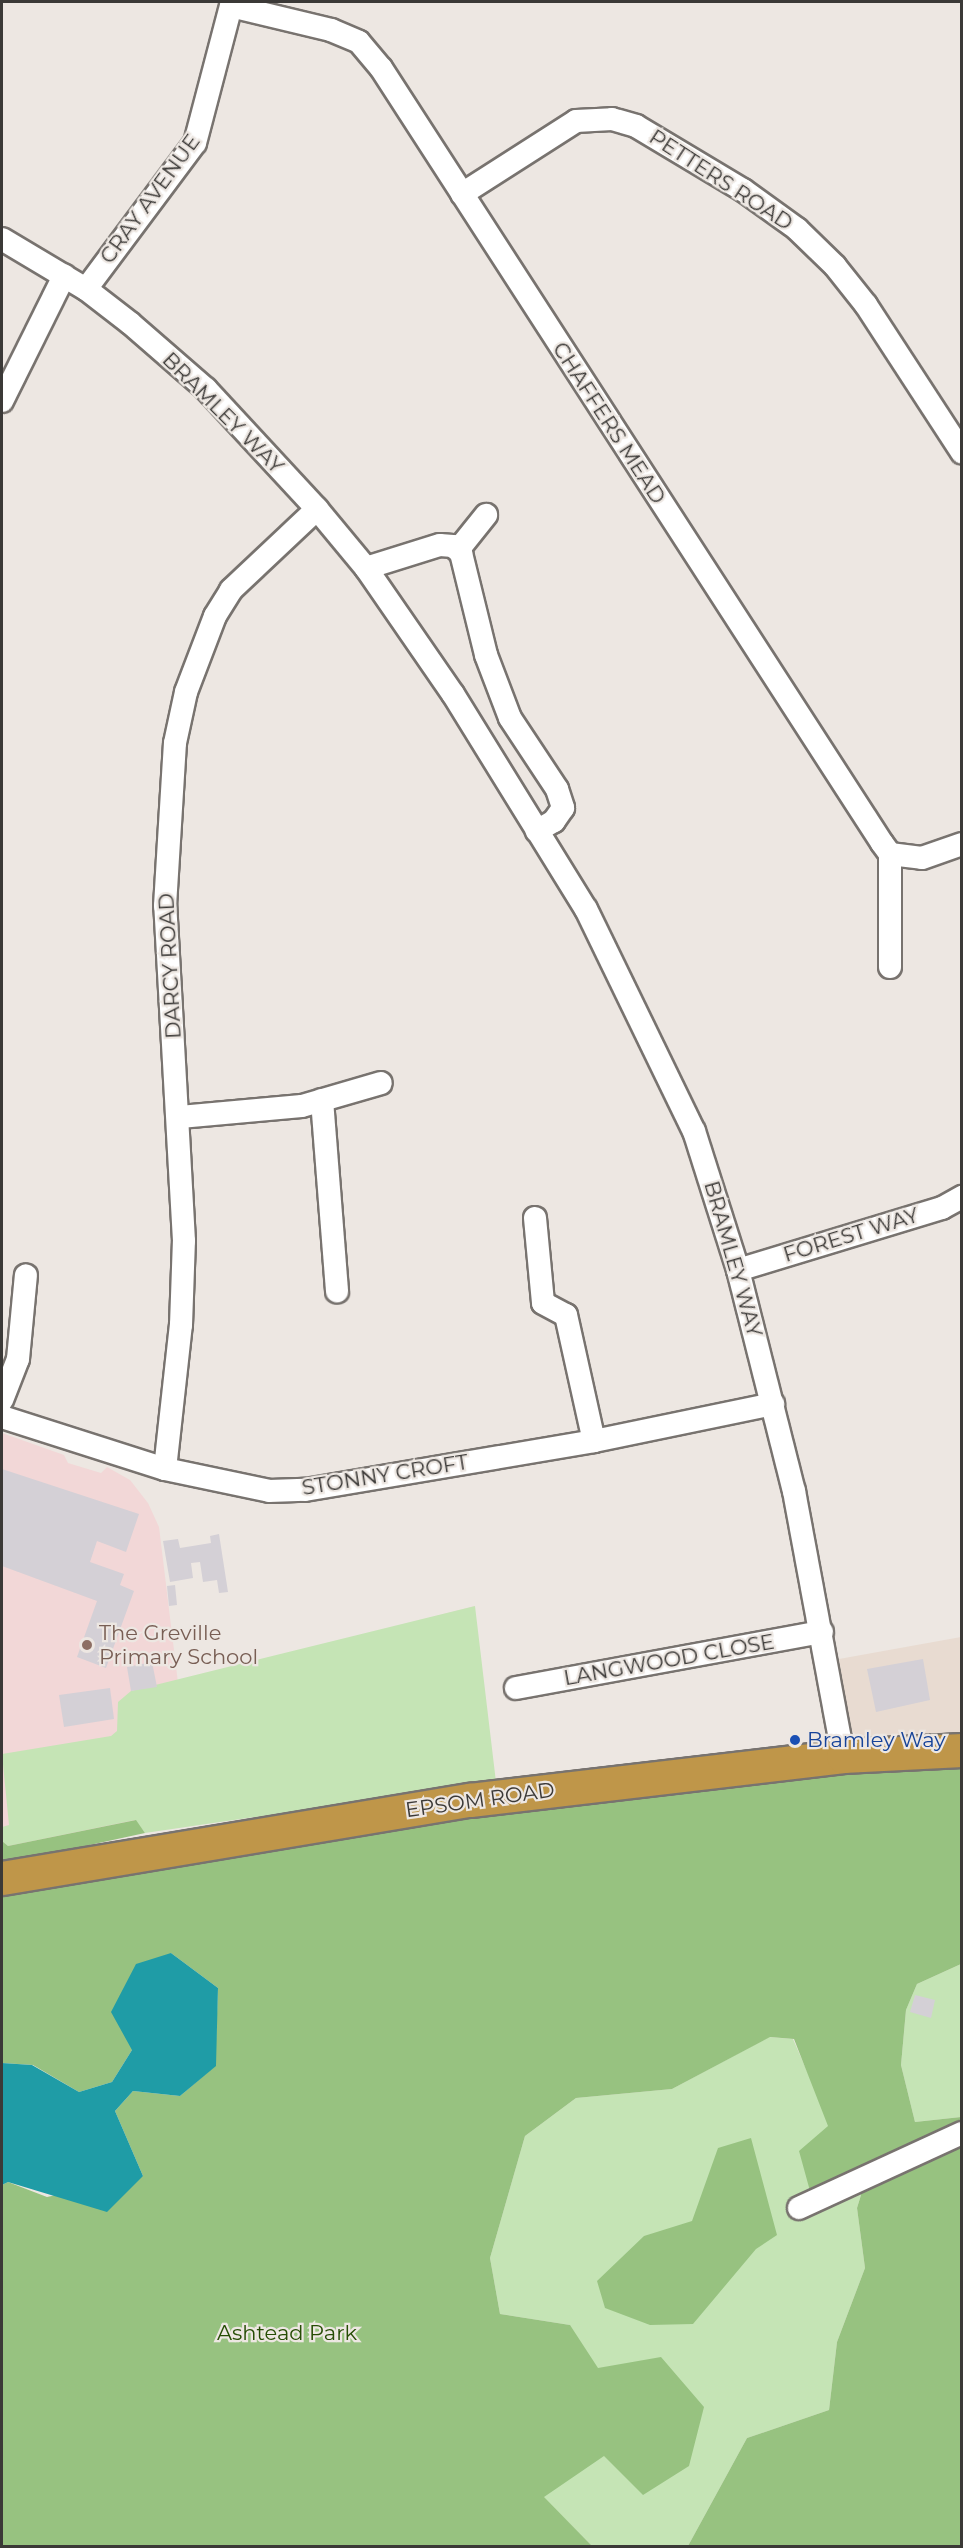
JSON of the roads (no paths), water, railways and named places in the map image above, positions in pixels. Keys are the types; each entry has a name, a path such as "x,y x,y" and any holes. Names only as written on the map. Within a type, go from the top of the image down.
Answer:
{"highway":[{"name":"EPSOM ROAD","path":"2,1878 470,1800 843,1756 962,1750"}],"street":[{"name":"CHAFFERS MEAD","path":"232,4 332,30 358,42 381,68 890,854"},
{"name":"CRAY AVENUE","path":"86,289 195,142 232,4"},
{"name":"PETTERS ROAD","path":"462,194 576,121 612,119 636,126 743,190 797,229 835,266 866,305 962,452"},
{"name":"BRAMLEY WAY","path":"2,239 86,289 206,389 317,509 366,568 453,694 586,909 694,1131 738,1270 773,1404 822,1632 843,1756"},
{"path":"2,401 64,276"},
{"name":"DARCY ROAD","path":"165,1469 181,1325 180,1117 165,906 175,743 196,660 215,616 231,590 317,509"},
{"path":"458,550 486,515"},
{"path":"366,568 440,545 458,550 468,568 486,655 510,718 557,789 563,808 554,821 537,831"},
{"path":"890,967 890,854 922,858 962,844"},
{"path":"180,1117 322,1100 381,1083"},
{"path":"322,1100 337,1291"},
{"name":"FOREST WAY","path":"738,1270 942,1208 962,1197"},
{"path":"535,1218 543,1303 566,1315 594,1441"},
{"path":"2,1400 18,1359 26,1275"},
{"name":"STONNY CROFT","path":"2,1417 165,1469 240,1488 305,1490 594,1441 773,1404"},
{"name":"LANGWOOD CLOSE","path":"516,1688 822,1632"},
{"path":"799,2208 962,2133"}],"water":[{"path":"171,1953 218,1988 216,2066 180,2096 133,2091 115,2111 143,2176 107,2212 8,2182 2,2185 2,2063 32,2065 79,2092 112,2082 132,2050 111,2012 136,1964"}],"place":[{"name":"The Greville Primary School","path":"87,1645"},
{"name":"Bramley Way","path":"795,1740"}],"park label":[{"name":"Ashtead Park","path":"287,2333"}]}
